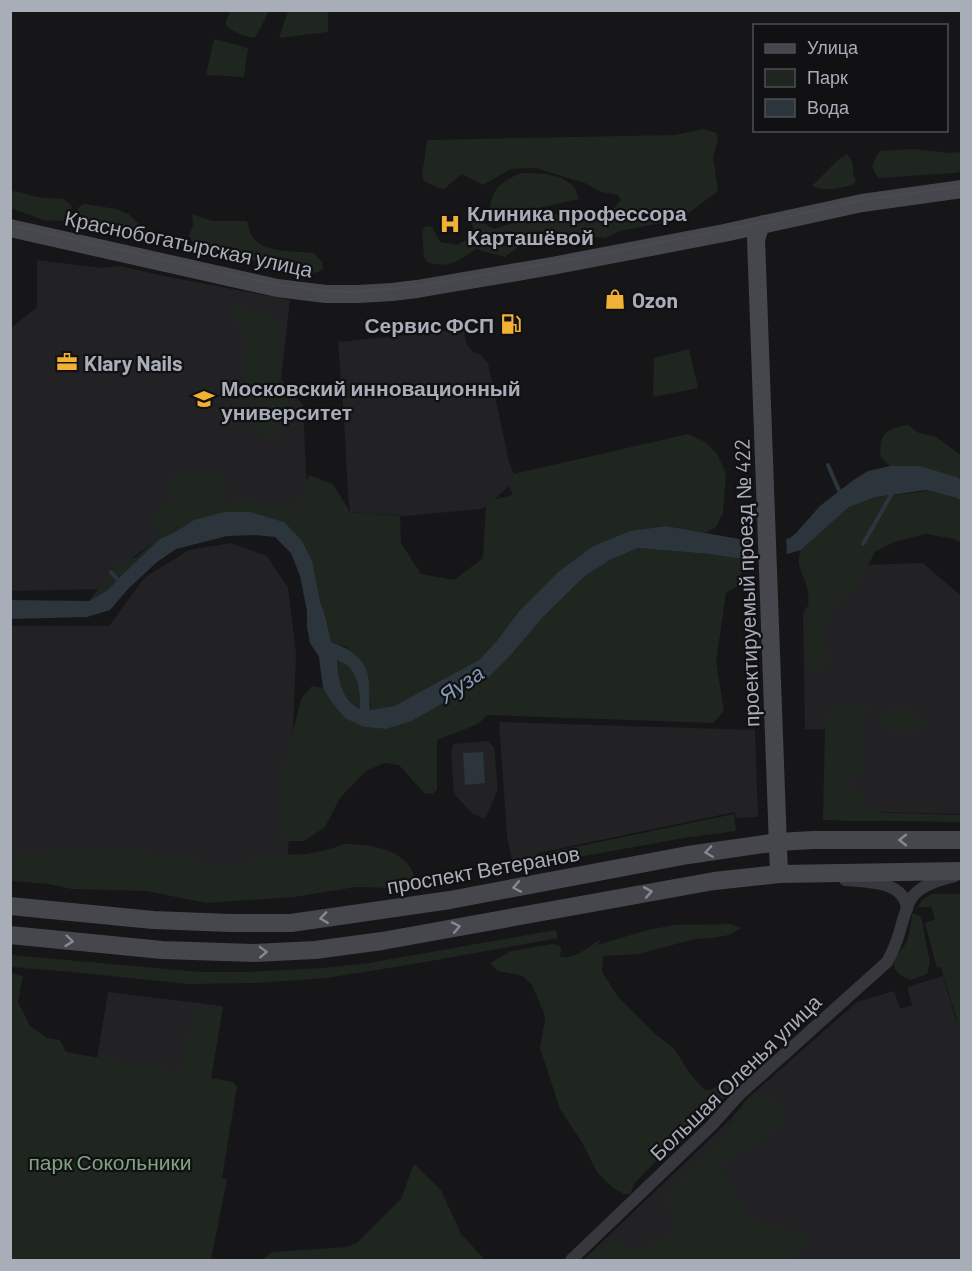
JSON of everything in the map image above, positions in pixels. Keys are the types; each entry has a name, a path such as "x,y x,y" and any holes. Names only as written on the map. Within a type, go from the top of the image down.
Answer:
{"main road":[{"name":"Краснобогатырская улица","path":"10,228 277,288 326,294 358,294 392,292 462,282 724,233 862,203 962,189"},
{"name":"проектируемый проезд № 422","path":"764,224 756,238 778,842 784,873"},
{"name":"проектируемый проезд № 422","path":"724,233 731,234 741,242 750,255 758,290"},
{"name":"проспект Ветеранов","path":"10,906 153,920 291,923 450,900 688,855 778,842 962,840"},
{"path":"10,935 162,950 254,953 315,950 382,941 702,883 784,873 962,873"}],"street":[{"path":"784,873 885,884 903,897 907,911"},
{"name":"Большая Оленья улица","path":"571,1260 711,1126 739,1095 887,962 897,942 908,903 913,896 924,887 962,873"}],"shaded area":[{"path":"37,260 101,268 120,266 290,300 281,379 303,405 307,495 286,519 172,527 108,577 105,589 11,591 10,329 37,307"},
{"path":"463,329 467,345 488,363 509,462 514,474 509,486 486,507 480,509 405,516 350,512 338,342"},
{"path":"231,543 267,556 288,588 296,654 288,883 11,861 10,626 109,626 145,577 189,550"},
{"path":"923,563 961,596 961,814 881,812 880,821 839,821 842,730 805,729 803,613 835,566"},
{"path":"499,722 755,730 758,817 736,818 735,812 538,853 539,860 513,865 507,836"},
{"path":"487,741 494,747 498,789 485,819 473,814 454,794 451,751 454,744"},
{"path":"943,976 956,1021 961,1020 961,1260 583,1260 730,1120 748,1098 857,1002 894,991 900,1009 912,1005 907,987"},
{"path":"108,992 223,1006 211,1079 97,1058"}],"green space":[{"path":"231,10 269,11 257,35 253,38 227,27 226,21"},
{"path":"288,11 328,11 328,32 279,38"},
{"path":"214,39 248,48 244,77 206,75"},
{"path":"704,129 716,133 718,139 713,157 718,191 681,219 620,231 605,238 592,237 554,245 560,236 557,231 539,232 505,257 476,249 453,263 441,265 427,262 424,257 422,230 426,226 432,227 440,242 457,245 472,237 475,232 470,221 475,219 494,229 534,216 564,214 586,219 613,209 621,200 618,195 601,192 585,183 536,168 511,169 483,185 462,174 444,189 438,188 424,181 422,175 427,140 675,135"},
{"path":"913,149 961,152 961,171 878,178 872,167 881,151"},
{"path":"847,154 853,163 853,175 856,181 853,185 827,189 812,186 838,160"},
{"path":"521,173 562,178 573,186 579,199 487,220 496,190 504,182"},
{"path":"11,191 36,197 63,199 72,208 64,221 43,220 11,208"},
{"path":"85,204 116,209 128,214 146,230 142,237 91,225 76,217 78,208"},
{"path":"192,214 212,221 247,221 254,239 259,244 282,251 314,253 322,262 323,268 313,273 270,263 207,254 196,246 189,236 193,225"},
{"path":"233,306 273,316 280,325 277,373 289,398 279,437 262,437 251,424 244,384 245,338 236,321"},
{"path":"689,349 698,388 653,397 654,358"},
{"path":"908,425 919,433 936,437 961,455 961,480 920,466 890,466 881,458 881,443 885,434 894,428"},
{"path":"688,434 705,442 717,454 726,473 723,513 716,527 705,533 666,526 630,531 593,546 558,572 520,610 479,660 394,706 371,710 369,694 347,647 331,642 320,601 284,522 250,512 225,512 177,531 160,539 108,590 89,601 118,563 137,557 160,535 154,520 161,505 172,504 172,475 225,475 226,505 238,498 289,508 300,497 309,475 333,484 350,512 400,516 401,543 421,574 454,580 483,558 486,507 492,500 513,495 509,486 514,474"},
{"path":"929,491 961,501 961,543 954,539 926,534 894,542 875,552 857,586 829,614 821,647 838,656 813,677 807,657 809,603 807,587 799,565 801,550 849,507 877,497"},
{"path":"638,548 745,558 738,586 726,593 716,661 724,711 713,723 487,715 478,724 437,740 437,790 432,794 424,793 399,765 384,763 366,771 340,798 325,827 304,841 281,841 284,769 301,699 312,686 323,688 330,700 364,727 386,729 412,721 489,677 544,616 585,576 610,560"},
{"path":"337,660 350,668 356,679 360,709 349,699 342,688"},
{"path":"841,705 869,705 869,713 864,717 862,771 857,778 849,781 849,787 863,796 865,812 961,815 961,822 823,820 825,725 829,712"},
{"path":"890,709 909,709 925,722 926,726 921,731 912,732 889,730 882,726 880,720 882,714"},
{"path":"734,814 736,831 523,867 523,860 527,857"},
{"path":"344,844 369,846 394,853 407,863 414,875 406,884 394,888 356,887 294,897 206,903 146,891 72,889 11,881 11,853 51,852 63,848 110,849 133,846 143,851 177,859 224,865 311,853"},
{"path":"932,894 961,894 962,1020 957,1021 941,967 937,968 925,923 935,919 931,907 918,907 922,900"},
{"path":"912,913 920,916 922,921 930,962 927,974 911,980 896,970 894,963 905,945"},
{"path":"730,924 741,928 729,935 695,939 638,954 603,956 602,972 618,997 655,1034 674,1048 690,1074 705,1090 711,1090 755,1060 731,1092 669,1147 635,1183 630,1194 624,1194 613,1188 597,1172 583,1144 560,1109 540,1048 545,1019 532,985 523,976 498,971 490,963 512,951 553,944 562,950 559,956 569,957 601,939 597,945 674,925"},
{"path":"556,930 558,938 414,964 326,978 257,983 188,984 11,967 11,955 200,972 322,968 369,963"},
{"name":"парк Сокольники","path":"11,973 23,976 18,1002 30,1026 47,1038 60,1040 66,1052 172,1071 181,1066 196,1010 223,1006 211,1078 233,1082 237,1087 222,1178 227,1179 211,1260 11,1260"},
{"path":"753,1097 777,1100 784,1109 784,1121 756,1144 719,1166 747,1218 781,1230 804,1231 809,1242 802,1253 786,1260 586,1260 595,1251 616,1240 637,1250 668,1235 675,1213 668,1203 669,1191 727,1134 744,1103"},
{"path":"414,1164 441,1190 461,1234 485,1260 261,1260 272,1252 347,1247 357,1243 401,1199"}],"water":[{"name":"Яуза","path":"890,466 920,466 957,477 961,480 961,501 926,490 876,497 849,507 801,550 784,555 735,558 638,548 610,560 585,576 544,616 489,677 412,721 386,729 364,727 345,718 323,688 319,657 310,643 300,576 291,553 275,537 227,536 176,549 157,562 128,589 110,610 87,617 11,619 10,600 89,601 108,590 160,539 194,520 225,512 250,512 284,522 302,541 312,561 331,642 349,650 359,658 366,669 369,680 370,710 394,706 479,660 520,610 558,572 593,546 630,531 666,526 756,542 773,542 790,538 820,506 868,471","holes":["337,660 347,665 354,674 359,691 360,709 345,695 338,674"]},
{"path":"483,752 485,783 465,785 463,753"}],"pier":[{"path":"786,535 787,557 749,561 748,538 773,539"}],"waterway":[{"path":"828,465 841,495"},
{"path":"863,544 894,490"},
{"path":"111,572 120,582"}],"tram line":[{"path":"10,225 278,285 358,292 417,286 552,263 735,228 862,200 962,186"}],"place":[{"name":"Клиника профессора Карташёвой","path":"450,224"},
{"name":"Ozon","path":"615,299"},
{"name":"Сервис ФСП","path":"511,324"},
{"name":"Klary Nails","path":"67,362"},
{"name":"Московский инновационный университет","path":"204,399"}]}
